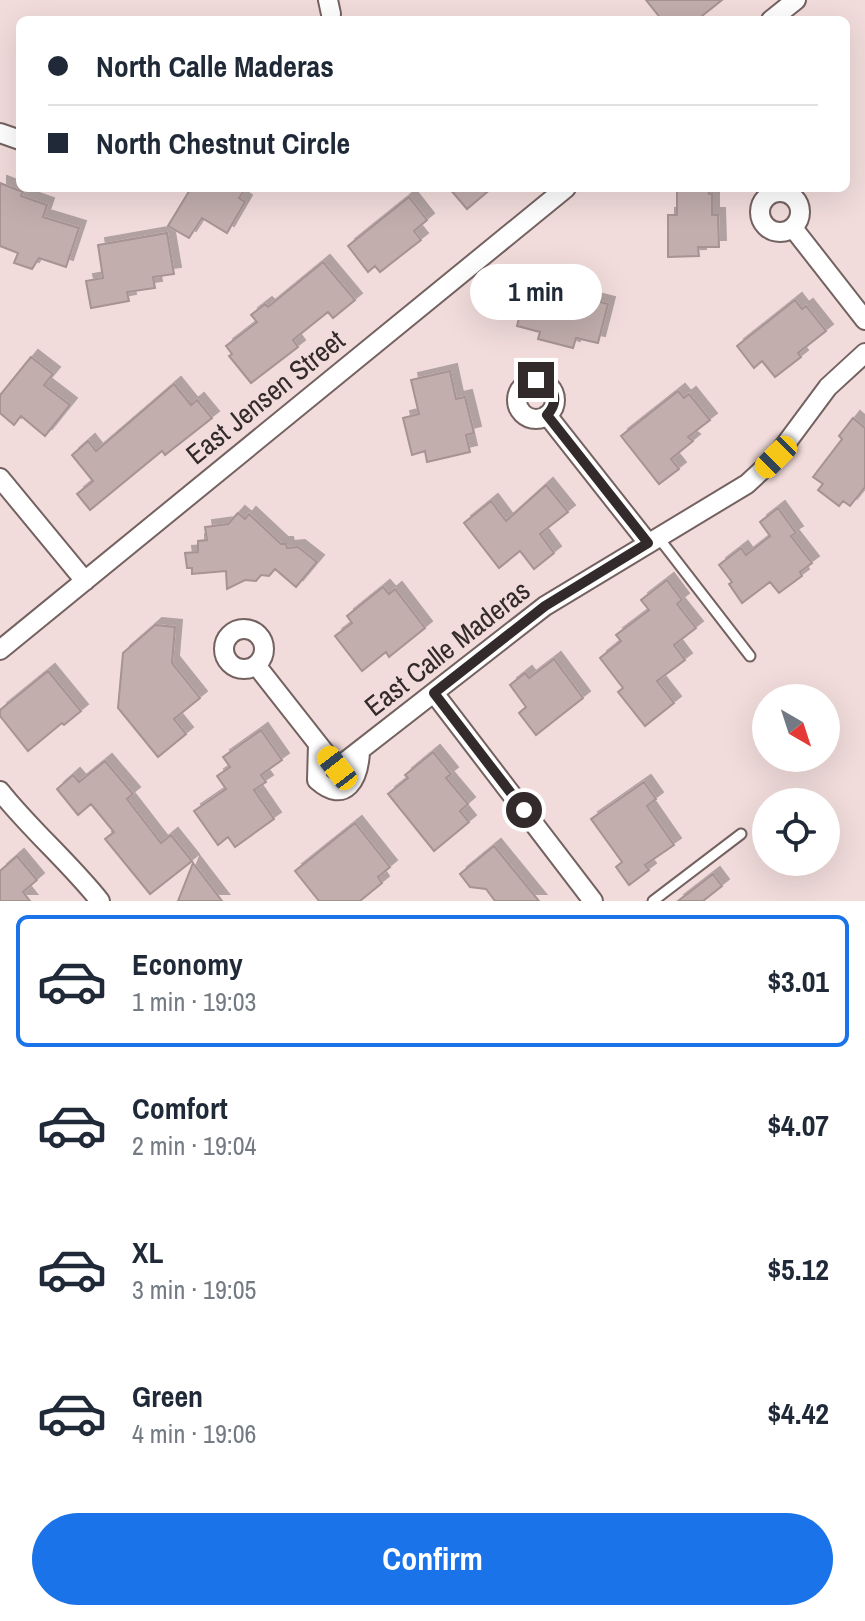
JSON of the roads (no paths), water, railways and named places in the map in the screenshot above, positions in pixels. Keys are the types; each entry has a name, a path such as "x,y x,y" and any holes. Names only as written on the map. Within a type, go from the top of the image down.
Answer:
{"street":[{"path":"776,16 796,0"},
{"name":"East Jensen Street","path":"0,650 561,192"},
{"path":"793,228 865,320"},
{"name":"East Calle Maderas","path":"256,665 337,768 545,606 747,484 782,450 828,387 865,353"},
{"path":"547,415 653,540"},
{"path":"0,478 85,581"},
{"path":"434,693 593,901"},
{"path":"0,791 28,825 69,863 95,899"}],"lane":[{"path":"653,540 750,656"},
{"path":"653,901 741,834"}]}
